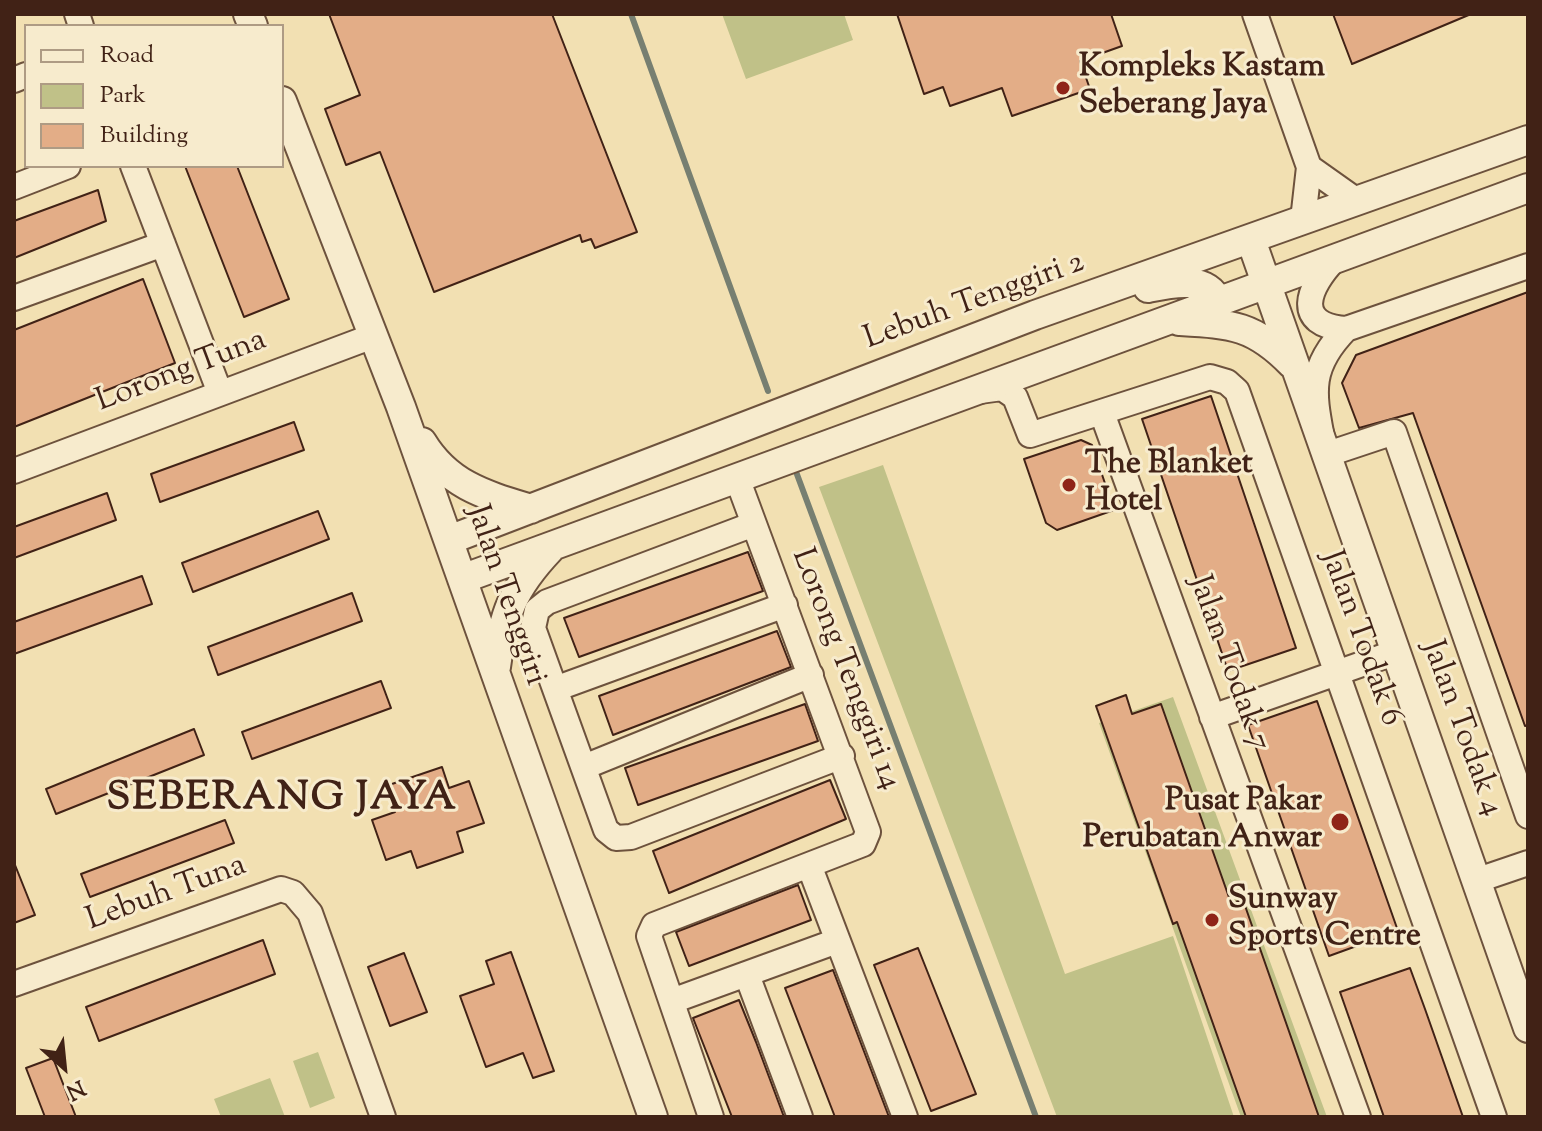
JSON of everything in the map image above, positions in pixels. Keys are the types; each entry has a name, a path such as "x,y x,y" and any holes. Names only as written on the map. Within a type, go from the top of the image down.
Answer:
{"street":[{"path":"1255,14 1309,167 1303,220"},
{"name":"Jalan Tenggiri","path":"284,106 401,407 449,540 645,1115"},
{"name":"Lebuh Tenggiri 2","path":"449,540 1035,315 1528,140"},
{"path":"1309,167 1357,201"},
{"path":"14,187 63,168"},
{"path":"134,168 220,393"},
{"path":"462,579 1528,188"},
{"name":"Jalan Todak 4","path":"1251,240 1528,1028"},
{"path":"14,298 163,244"},
{"path":"1337,258 1315,280 1310,301 1313,317 1324,327 1346,329 1528,266"},
{"path":"1035,315 1166,284 1204,285 1214,292 1218,302"},
{"path":"1167,320 1244,327 1276,348 1294,367"},
{"path":"1325,455 1314,392 1316,369 1325,349 1346,329"},
{"name":"Lorong Tuna","path":"14,471 373,336"},
{"name":"Jalan Todak 6","path":"971,392 1002,388 1015,397 1030,435 1210,377 1227,382 1237,391 1494,1117"},
{"path":"401,407 429,454 450,477 474,492 531,509"},
{"name":"Jalan Todak 7","path":"1102,413 1358,1117"},
{"name":"Jalan Todak 4","path":"1325,455 1394,432 1528,816"},
{"name":"Lorong Tenggiri 14","path":"672,1001 649,936 654,925 863,844 868,832 737,478"},
{"path":"504,519 509,535 518,543 554,545"},
{"path":"754,524 547,602 537,610 533,628 606,830 616,838 631,837 842,756"},
{"path":"496,673 501,624 513,597 524,575 554,545"},
{"path":"555,689 785,605"},
{"path":"1212,717 1396,652"},
{"path":"584,767 811,675"},
{"path":"1478,880 1528,863"},
{"path":"809,865 905,1117"},
{"name":"Lebuh Tuna","path":"14,984 281,889 293,893 310,913 383,1117"},
{"path":"711,1117 672,1001 837,941"},
{"path":"747,975 800,1117"}],"green space":[{"path":"722,14 844,14 853,40 746,79"},
{"path":"883,465 1065,974 1173,936 1234,1117 1057,1117 819,487"},
{"name":"Sunway Sports Centre","path":"1173,697 1327,1117 1241,1117 1099,723"},
{"path":"318,1052 335,1098 310,1108 293,1061"},
{"path":"270,1078 285,1117 221,1117 214,1099"}],"building":[{"path":"329,14 552,14 637,232 595,248 591,239 582,242 580,235 434,292 380,152 346,165 325,109 360,95"},
{"path":"897,14 1111,14 1122,46 1080,61 1090,89 1012,116 1002,88 950,106 943,87 924,94"},
{"path":"1333,14 1471,14 1352,64"},
{"path":"186,168 238,168 289,299 244,317"},
{"path":"98,190 106,221 14,258 14,221"},
{"path":"143,279 175,363 14,427 14,330"},
{"path":"1528,292 1528,725 1525,726 1413,413 1359,428 1342,383 1356,355"},
{"path":"1211,396 1296,648 1228,671 1142,419"},
{"path":"294,422 304,450 160,502 151,474"},
{"name":"The Blanket Hotel","path":"1081,440 1092,445 1114,510 1057,530 1046,523 1024,459"},
{"path":"107,493 116,520 14,558 14,527"},
{"path":"318,511 329,539 193,592 182,563"},
{"path":"748,552 763,591 579,657 564,618"},
{"path":"142,576 152,604 14,654 14,622"},
{"path":"352,593 362,621 218,675 208,647"},
{"path":"777,631 791,667 613,735 599,696"},
{"path":"381,681 391,708 252,759 242,732"},
{"name":"Sunway Sports Centre","path":"1126,695 1132,714 1161,704 1231,903 1243,900 1319,1117 1246,1117 1177,922 1173,924 1096,706"},
{"path":"1317,701 1398,931 1329,956 1248,725"},
{"path":"805,704 818,741 638,805 625,768"},
{"path":"194,729 204,755 56,814 46,789"},
{"path":"442,767 449,788 469,781 484,823 457,832 463,852 417,868 411,851 386,860 372,820 395,812 386,786"},
{"path":"830,780 846,819 669,893 653,851"},
{"path":"225,820 234,843 90,897 81,874"},
{"path":"14,866 35,915 14,923"},
{"path":"798,885 811,920 689,966 676,932"},
{"path":"263,940 275,974 99,1041 86,1007"},
{"path":"918,948 976,1094 931,1111 874,965"},
{"path":"511,952 554,1071 533,1078 523,1053 486,1067 460,996 494,984 486,961"},
{"path":"404,953 427,1012 390,1026 368,967"},
{"path":"1410,968 1463,1117 1384,1117 1340,992"},
{"path":"833,970 889,1117 835,1117 785,988"},
{"path":"739,1000 784,1117 732,1117 693,1018"},
{"path":"53,1058 76,1117 45,1117 26,1068"}],"waterway":[{"path":"631,14 768,391"},
{"path":"795,469 1036,1117"}],"place":[{"name":"Kompleks Kastam Seberang Jaya","path":"1063,88"},
{"name":"The Blanket Hotel","path":"1069,485"},
{"name":"Pusat Pakar Perubatan Anwar","path":"1340,822"},
{"name":"Sunway Sports Centre","path":"1212,920"}],"district":[{"name":"SEBERANG JAYA","path":"282,801"}]}
